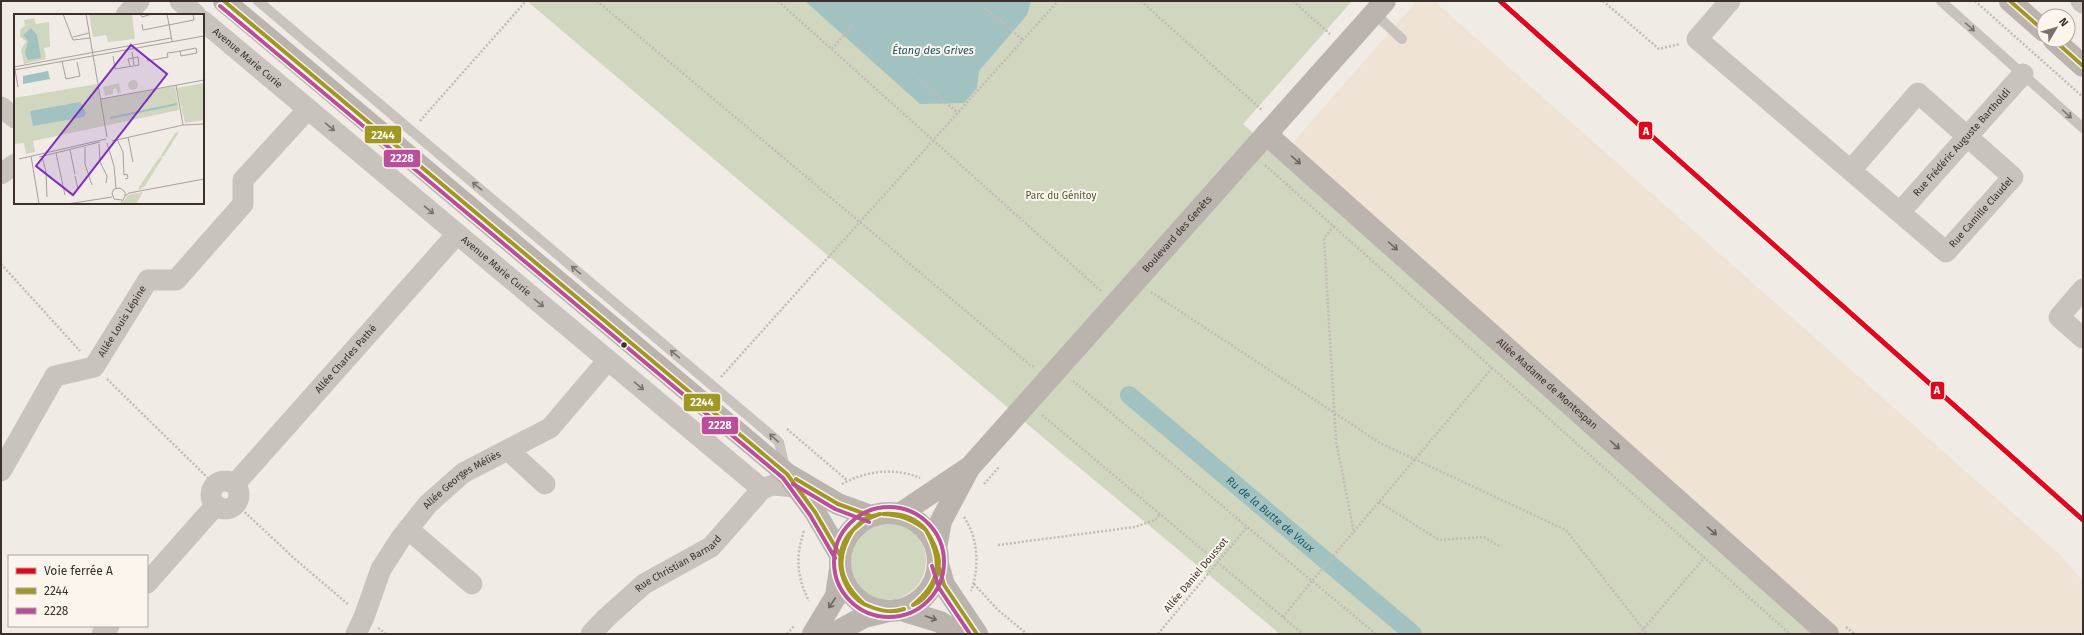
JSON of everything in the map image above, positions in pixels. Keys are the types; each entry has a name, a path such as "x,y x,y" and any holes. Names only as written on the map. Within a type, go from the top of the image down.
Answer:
{"street":[{"path":"127,14 139,1"},
{"path":"180,1 195,14"},
{"path":"224,1 791,480 815,512 840,562 845,585 855,598 869,608 893,611 940,622 958,634"},
{"path":"1698,39 1730,1"},
{"path":"2010,1 2036,24"},
{"name":"Boulevard des Genêts","path":"937,556 941,521 970,467 1380,7"},
{"name":"Avenue Marie Curie","path":"204,22 762,489"},
{"name":"Rue Camille Claudel","path":"1698,39 1946,252 2012,177 1918,93 1851,170"},
{"path":"2063,48 2083,66"},
{"name":"Rue Frédéric Auguste Bartholdi","path":"1900,212 2023,74"},
{"path":"1,107 14,117"},
{"name":"Allée Louis Lépine","path":"1,471 55,376 94,367 148,280 176,280 243,204 243,180 308,108"},
{"name":"Allée Madame de Montespan","path":"1266,134 1828,634"},
{"path":"1,174 14,165"},
{"name":"Allée Charles Pathé","path":"148,582 229,498 457,234"},
{"path":"2083,289 2059,317 2083,338"},
{"name":"Allée Georges Méliès","path":"360,626 381,569 408,529 428,504 463,473 499,453 508,450 550,428 608,360"},
{"path":"508,450 545,484"},
{"name":"Boulevard des Genêts","path":"900,514 970,467"},
{"path":"762,489 791,480 838,504 871,516"},
{"name":"Rue Christian Barnard","path":"592,634 606,618 644,584 711,547 762,489"},
{"path":"813,634 836,596 840,562 846,538 856,525 871,516 885,513 900,514 912,518 931,536 944,585 978,634"},
{"path":"408,529 472,584"},
{"path":"833,634 864,617 893,611 916,604 927,593 935,580 937,556"}],"lane":[{"path":"258,1 779,442 791,480"},
{"path":"1941,1 2083,128"},
{"path":"1380,7 1402,39"}],"path":[{"path":"411,131 526,1"},
{"path":"597,1 1030,365 1037,368"},
{"path":"778,1 1103,293"},
{"path":"713,386 1058,1"},
{"path":"1141,1 1265,112"},
{"path":"1293,1 1345,47"},
{"path":"1603,1 1659,49 1698,39"},
{"path":"1975,1 2083,97"},
{"path":"984,7 1023,40"},
{"path":"832,49 853,25"},
{"path":"918,80 958,113"},
{"path":"1264,164 1493,367 1790,634"},
{"path":"1334,226 1324,238 1336,441 1353,534"},
{"path":"1150,292 1335,412 1380,443 1566,530 1647,634"},
{"path":"1283,617 1493,367"},
{"path":"1073,381 1376,634"},
{"path":"1042,415 1303,634"},
{"path":"837,488 855,477 874,473 898,473 923,479"},
{"path":"229,498 296,560 360,626 386,634"},
{"path":"1379,502 1439,540 1484,537 1499,546"},
{"path":"961,512 971,530 977,563 974,584 968,597"},
{"path":"998,546 1135,527 1154,520 1160,514"},
{"name":"Allée Daniel Doussot","path":"1158,634 1247,526"},
{"path":"805,529 798,556 798,567 805,593 812,606"},
{"path":"1639,634 1705,558"},
{"path":"974,584 998,610 1027,634"}],"green space":[{"name":"Parc du Génitoy","path":"527,1 1352,1 1243,124 1815,634 1280,634 1058,450"},
{"path":"887,522 902,525 914,534 923,546 926,561 923,576 914,588 902,597 887,600 872,597 860,588 851,576 848,561 851,546 860,534 872,525"}],"shaded area":[{"path":"1417,1 1434,1 2059,554 2083,581 2083,634 1815,634 1280,157"}],"water":[{"name":"Étang des Grives","path":"805,1 1031,1 1027,15 979,71 977,88 964,103 920,104"}],"waterway":[{"name":"Ru de la Butte de Vaux","path":"1129,395 1413,634"}],"rail line":[{"name":"A","path":"1500,1 2083,520"}],"transit line":[{"name":"2244","path":"224,1 787,474 815,512 840,555"},
{"name":"2244","path":"2010,1 2036,24"},
{"name":"2228","path":"220,6 783,478 810,515 835,558"},
{"name":"2244","path":"2063,48 2083,66"},
{"name":"2244","path":"796,479 838,504 871,516"},
{"name":"2228","path":"793,484 835,509 869,522"},
{"name":"2228","path":"889,507 910,511 920,516 928,523 935,531 940,541 944,562 940,583 935,593 928,601 920,608 910,613 889,617 868,613 858,608 850,601 843,593 838,583 834,562 838,541 843,531 850,523 858,516 868,511 889,507"},
{"name":"2244","path":"853,530 864,519 880,514"},
{"name":"2244","path":"853,530 865,520 880,514"},
{"name":"2244","path":"883,514 906,518 926,530"},
{"name":"2244","path":"883,514 901,515 912,519 926,530"},
{"name":"2244","path":"853,530 843,551 842,569 849,587 864,604"},
{"name":"2244","path":"853,530 846,538 842,548 840,559 841,569 844,580 849,589 855,598 864,604"},
{"name":"2244","path":"913,605 929,588 934,579 936,570 937,561 935,552 926,530"},
{"name":"2244","path":"913,605 919,602 928,593 935,580 939,567 936,549 926,530"},
{"name":"2244","path":"938,564 944,585 977,634"},
{"name":"2228","path":"932,566 939,588 970,634"},
{"name":"2244","path":"864,604 884,611 904,609"},
{"name":"2244","path":"864,604 884,611 904,609"}]}
